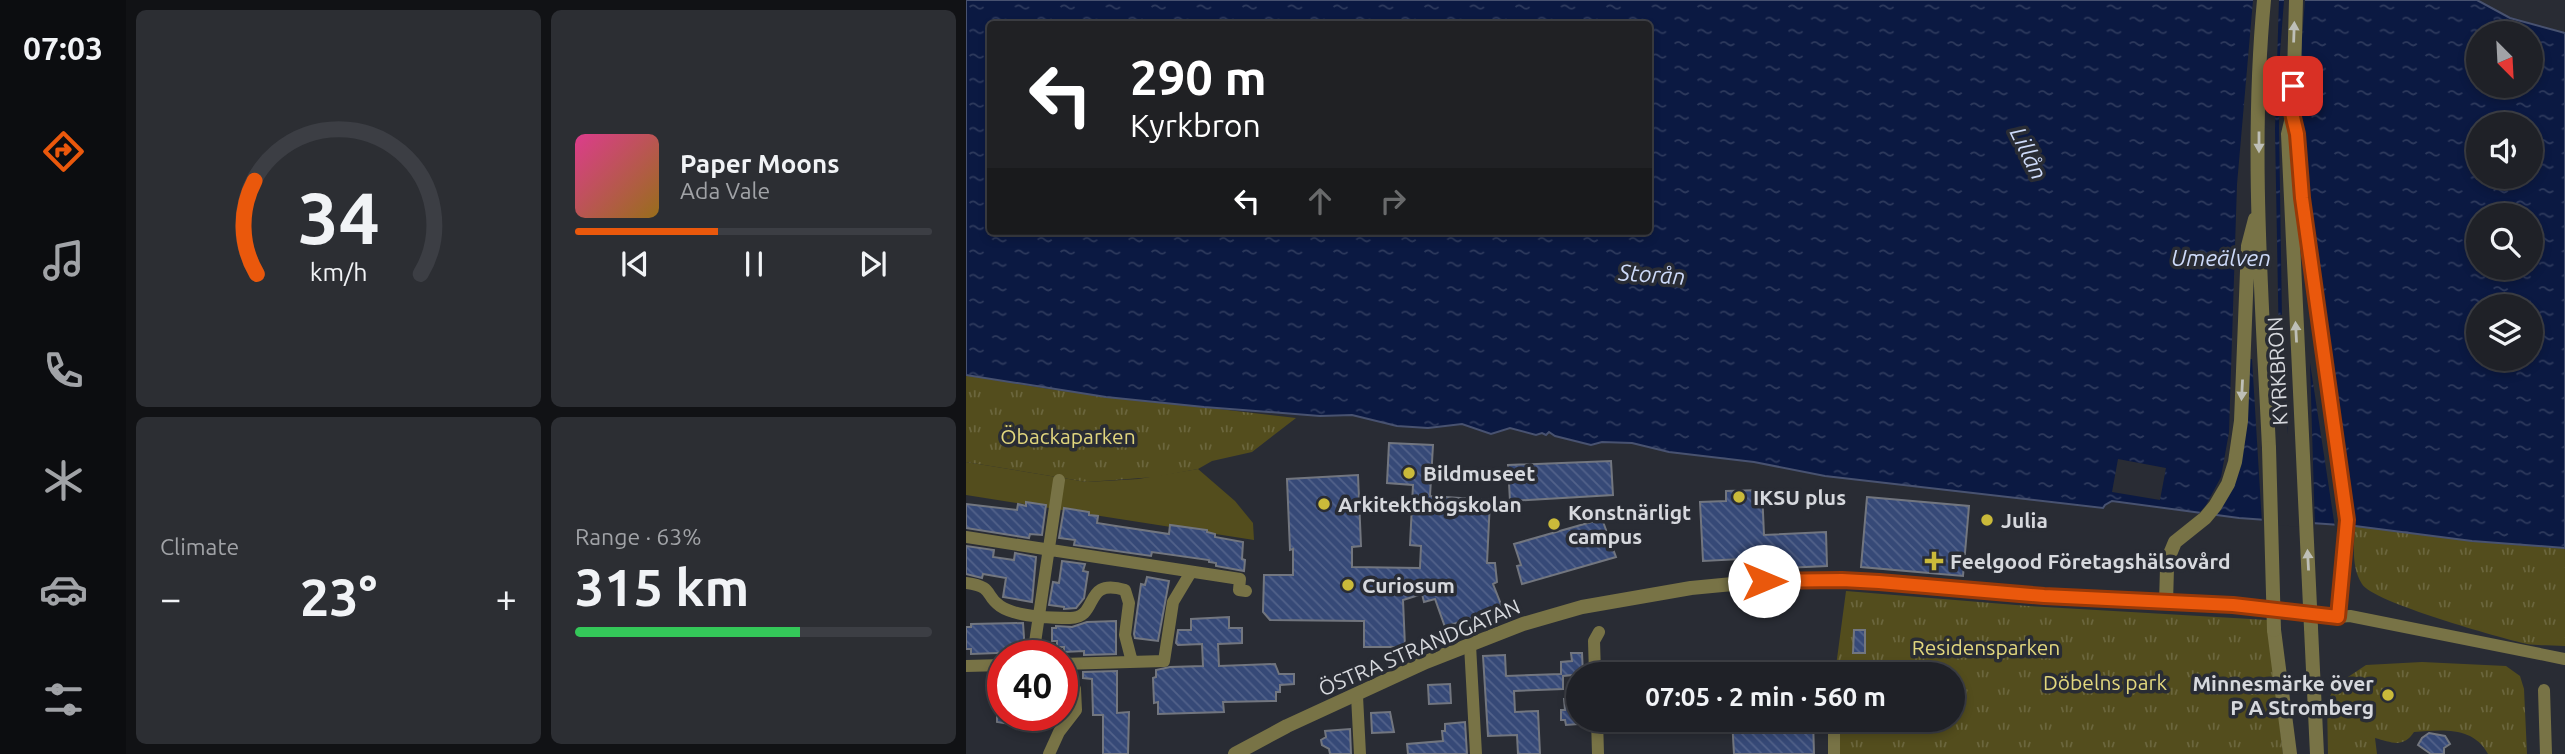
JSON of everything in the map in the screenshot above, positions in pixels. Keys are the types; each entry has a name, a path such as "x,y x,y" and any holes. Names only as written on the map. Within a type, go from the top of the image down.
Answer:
{"street":[{"name":"KYRKBRON","path":"2264,0 2259,82 2259,201 2274,630 2290,754"},
{"name":"KYRKBRON","path":"2296,0 2292,113 2288,134 2317,754"},
{"name":"KYRKBRON","path":"2292,113 2297,134 2302,198 2347,529 2338,617"},
{"name":"KYRKBRON","path":"2166,603 2170,554 2180,537 2205,518 2214,506 2228,484 2235,463 2241,421 2248,246 2259,201"},
{"path":"1035,640 1059,480"},
{"path":"966,537 1240,579 1239,590 1246,591"},
{"path":"1078,664 1164,661 1173,602 1191,572"},
{"name":"ÖSTRA STRANDGATAN","path":"1236,754 1287,726 1426,662 1523,624 1581,607 1691,588 1764,581 1842,580 2166,603 2233,605 2338,617"},
{"path":"966,583 982,586 1000,606 1039,617 1077,618 1087,612 1095,593 1101,588 1125,590 1129,603 1125,635 1132,662"},
{"path":"2338,617 2350,616 2565,659"},
{"path":"1595,662 1594,641 1599,632"},
{"path":"1470,645 1476,754"},
{"path":"966,666 987,665"},
{"path":"2544,690 2546,754"},
{"path":"1357,696 1360,754"},
{"path":"1049,754 1060,731"},
{"path":"1597,732 1598,754"},
{"path":"1834,732 1834,754"}],"green space":[{"name":"Öbackaparken","path":"966,375 1049,389 1296,418 1252,452 1212,461 1198,469 1155,477 1087,482 966,462"},
{"path":"966,462 1087,482 1138,479 1198,469 1235,501 1253,523 1254,540 966,495"},
{"path":"2355,526 2472,541 2565,548 2565,646 2527,644 2492,635 2412,609 2371,592 2362,584 2356,570"},
{"name":"Döbelns park","path":"1846,591 2028,606 2268,620 2283,754 1834,754 1834,732 1965,732 1965,662 1837,662"},
{"path":"2422,662 2506,666 2520,676 2524,689 2527,754 2488,754 2474,738 2465,734 2435,731 2414,732 2406,741 2401,742 2375,738 2377,754 2328,754 2327,702 2336,685 2366,665"}],"water":[{"name":"Umeälven","path":"966,0 2477,0 2521,21 2466,21 2466,98 2543,98 2543,27 2565,33 2565,548 2472,541 2355,526 2239,518 2112,501 2103,508 1825,476 1754,462 1669,452 1632,443 1602,442 1591,445 1549,432 1546,435 1536,435 1510,428 1491,434 1462,424 1428,428 1397,426 1352,415 1320,416 1106,397 966,375"}],"pier":[{"path":"2253,0 2279,0 2275,129 2279,349 2288,434 2282,320 2280,53 2284,0 2305,0 2301,52 2301,154 2353,530 2335,528 2310,363 2315,528 2262,524 2252,359 2247,359 2225,501 2196,517 2206,505 2221,477 2229,432 2237,184"},
{"path":"2118,459 2166,468 2160,500 2112,492"}],"building":[{"path":"1389,443 1433,445 1430,496 1490,500 1487,563 1495,563 1497,582 1493,584 1502,607 1445,627 1435,599 1424,602 1422,594 1403,600 1405,647 1364,647 1364,621 1270,620 1263,612 1264,575 1293,575 1287,479 1358,475 1361,546 1352,547 1352,567 1420,568 1421,546 1410,545 1413,485 1387,483"},
{"path":"1611,461 1613,495 1510,501 1508,465"},
{"path":"1762,490 1764,535 1826,532 1827,566 1741,570 1741,559 1703,561 1700,502 1726,501 1726,491"},
{"path":"1867,497 1969,506 1963,576 1861,567"},
{"path":"1026,502 1046,505 1042,535 1030,534 1029,538 966,528 966,504 1017,510 1018,504 1026,506"},
{"path":"1064,508 1098,516 1097,523 1169,534 1170,525 1207,530 1215,534 1215,537 1243,542 1244,571 1216,566 1216,563 1209,560 1152,552 1151,556 1074,545 1075,540 1059,538"},
{"path":"1602,519 1616,557 1522,584 1517,566 1521,565 1514,544"},
{"path":"966,546 994,550 993,557 1014,560 1015,553 1036,557 1032,602 1003,597 1006,578 983,574 982,578 966,574"},
{"path":"1062,561 1085,564 1083,571 1088,572 1084,598 1076,608 1064,609 1049,605 1053,582 1059,583"},
{"path":"1147,577 1169,581 1158,641 1135,638 1134,634 1141,584 1145,585"},
{"path":"1229,617 1229,628 1242,628 1242,643 1218,644 1219,666 1275,664 1279,674 1294,674 1294,684 1280,685 1280,692 1276,692 1276,701 1223,702 1224,712 1158,714 1158,702 1154,703 1153,678 1156,677 1156,670 1203,666 1202,644 1178,645 1178,630 1191,630 1191,619"},
{"path":"1116,621 1116,654 1084,655 1084,651 1078,651 1078,640 1052,640 1052,628 1072,627 1087,622"},
{"path":"1023,623 1024,640 987,640 987,653 971,654 971,649 966,649 966,627 971,627 971,624"},
{"path":"1854,630 1865,630 1865,653 1853,653"},
{"path":"1571,653 1582,653 1582,662 1566,662 1563,689 1514,691 1515,712 1538,711 1540,754 1518,754 1517,735 1488,736 1483,656 1505,655 1506,676 1561,674 1561,662 1572,661"},
{"path":"1117,671 1117,713 1129,712 1128,754 1103,754 1103,715 1093,715 1092,679 1083,678 1083,672"},
{"path":"1450,684 1451,703 1429,704 1428,685"},
{"path":"1566,699 1566,725 1565,720 1561,720 1561,710 1565,710"},
{"path":"1390,712 1394,732 1372,733 1371,713"},
{"path":"1465,722 1467,754 1408,754 1407,744 1443,741 1442,731 1445,731 1445,724"},
{"path":"1350,729 1351,754 1330,754 1329,749 1322,745 1321,740 1326,737 1325,731"},
{"path":"1733,732 1813,732 1814,754 1734,754"},
{"path":"2429,733 2445,736 2450,744 2444,748 2444,754 2431,754 2418,745"}],"place":[{"name":"Bildmuseet","path":"1409,473"},
{"name":"IKSU plus","path":"1739,497"},
{"name":"Arkitekthögskolan","path":"1324,504"},
{"name":"Julia","path":"1987,520"},
{"name":"Konstnärligt campus","path":"1554,524"},
{"name":"Feelgood Företagshälsovård","path":"1934,561"},
{"name":"Curiosum","path":"1348,585"},
{"name":"Minnesmärke över P A Stromberg","path":"2388,695"}],"route":[{"path":"1764,581 1879,582 2044,596 2233,605 2338,617 2347,520 2302,198 2297,134 2292,113 2293,86"}],"water label":[{"name":"Lillån","path":"2029,153"},
{"name":"Storån","path":"1652,274"}],"park label":[{"name":"Residensparken","path":"1986,647"}]}
